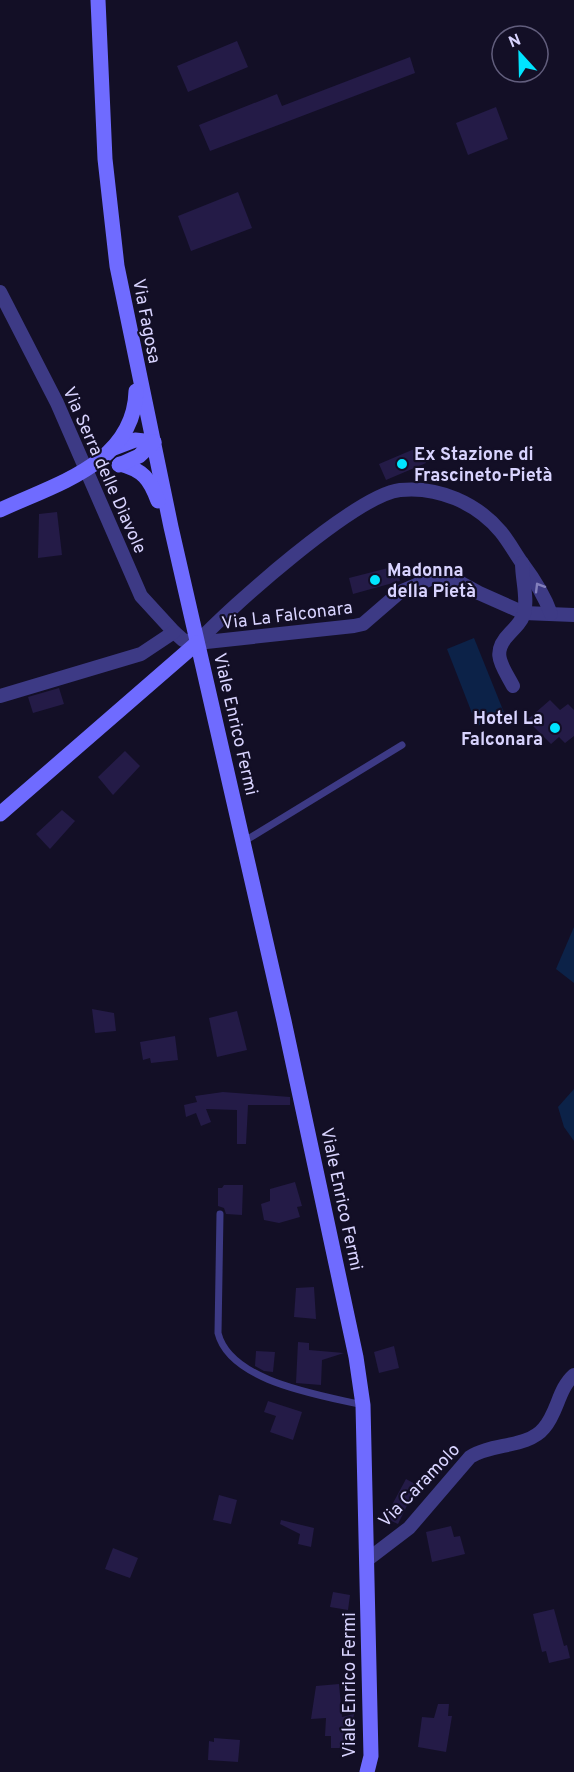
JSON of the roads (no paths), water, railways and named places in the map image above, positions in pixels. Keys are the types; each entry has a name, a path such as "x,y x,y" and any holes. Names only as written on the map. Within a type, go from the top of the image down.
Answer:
{"main road":[{"name":"Via Fagosa","path":"98,0 105,159 117,266 137,370 197,643"},
{"path":"87,470 114,448 129,428 136,410 137,370"},
{"path":"114,448 135,440 154,442"},
{"path":"0,510 87,470 120,464 139,456 154,442"},
{"path":"120,464 136,468 151,480 171,527"},
{"path":"0,814 197,643"},
{"name":"Viale Enrico Fermi","path":"197,643 356,1357 363,1405 371,1756 367,1772"}],"street":[{"name":"Via Serra delle Diavole","path":"0,292 57,403 141,596 183,640 197,643"},
{"path":"197,643 218,620 288,560 342,519 398,490 438,493 464,502 485,516 501,533 545,596 551,614"},
{"path":"513,686 499,658 501,643 518,626 524,613 526,600 522,563"},
{"name":"Via La Falconara","path":"197,643 363,624 400,592 435,577 457,581 524,613 574,615"},
{"path":"0,696 141,654 174,632"},
{"name":"Via Caramolo","path":"367,1560 409,1528 470,1457 481,1449 534,1437 545,1428 566,1382 574,1375"}],"lane":[{"path":"243,842 402,745"},
{"path":"220,1214 218,1333 221,1346 239,1363 257,1375 363,1405"}],"water":[{"path":"474,638 505,715 477,726 447,649"},
{"path":"574,927 574,983 556,969"},
{"path":"574,1089 574,1141 564,1127 558,1107"}],"place":[{"name":"Ex Stazione di Frascineto-Pietà","path":"402,464"},
{"name":"Madonna della Pietà","path":"375,580"},
{"name":"Hotel La Falconara","path":"555,728"}]}
